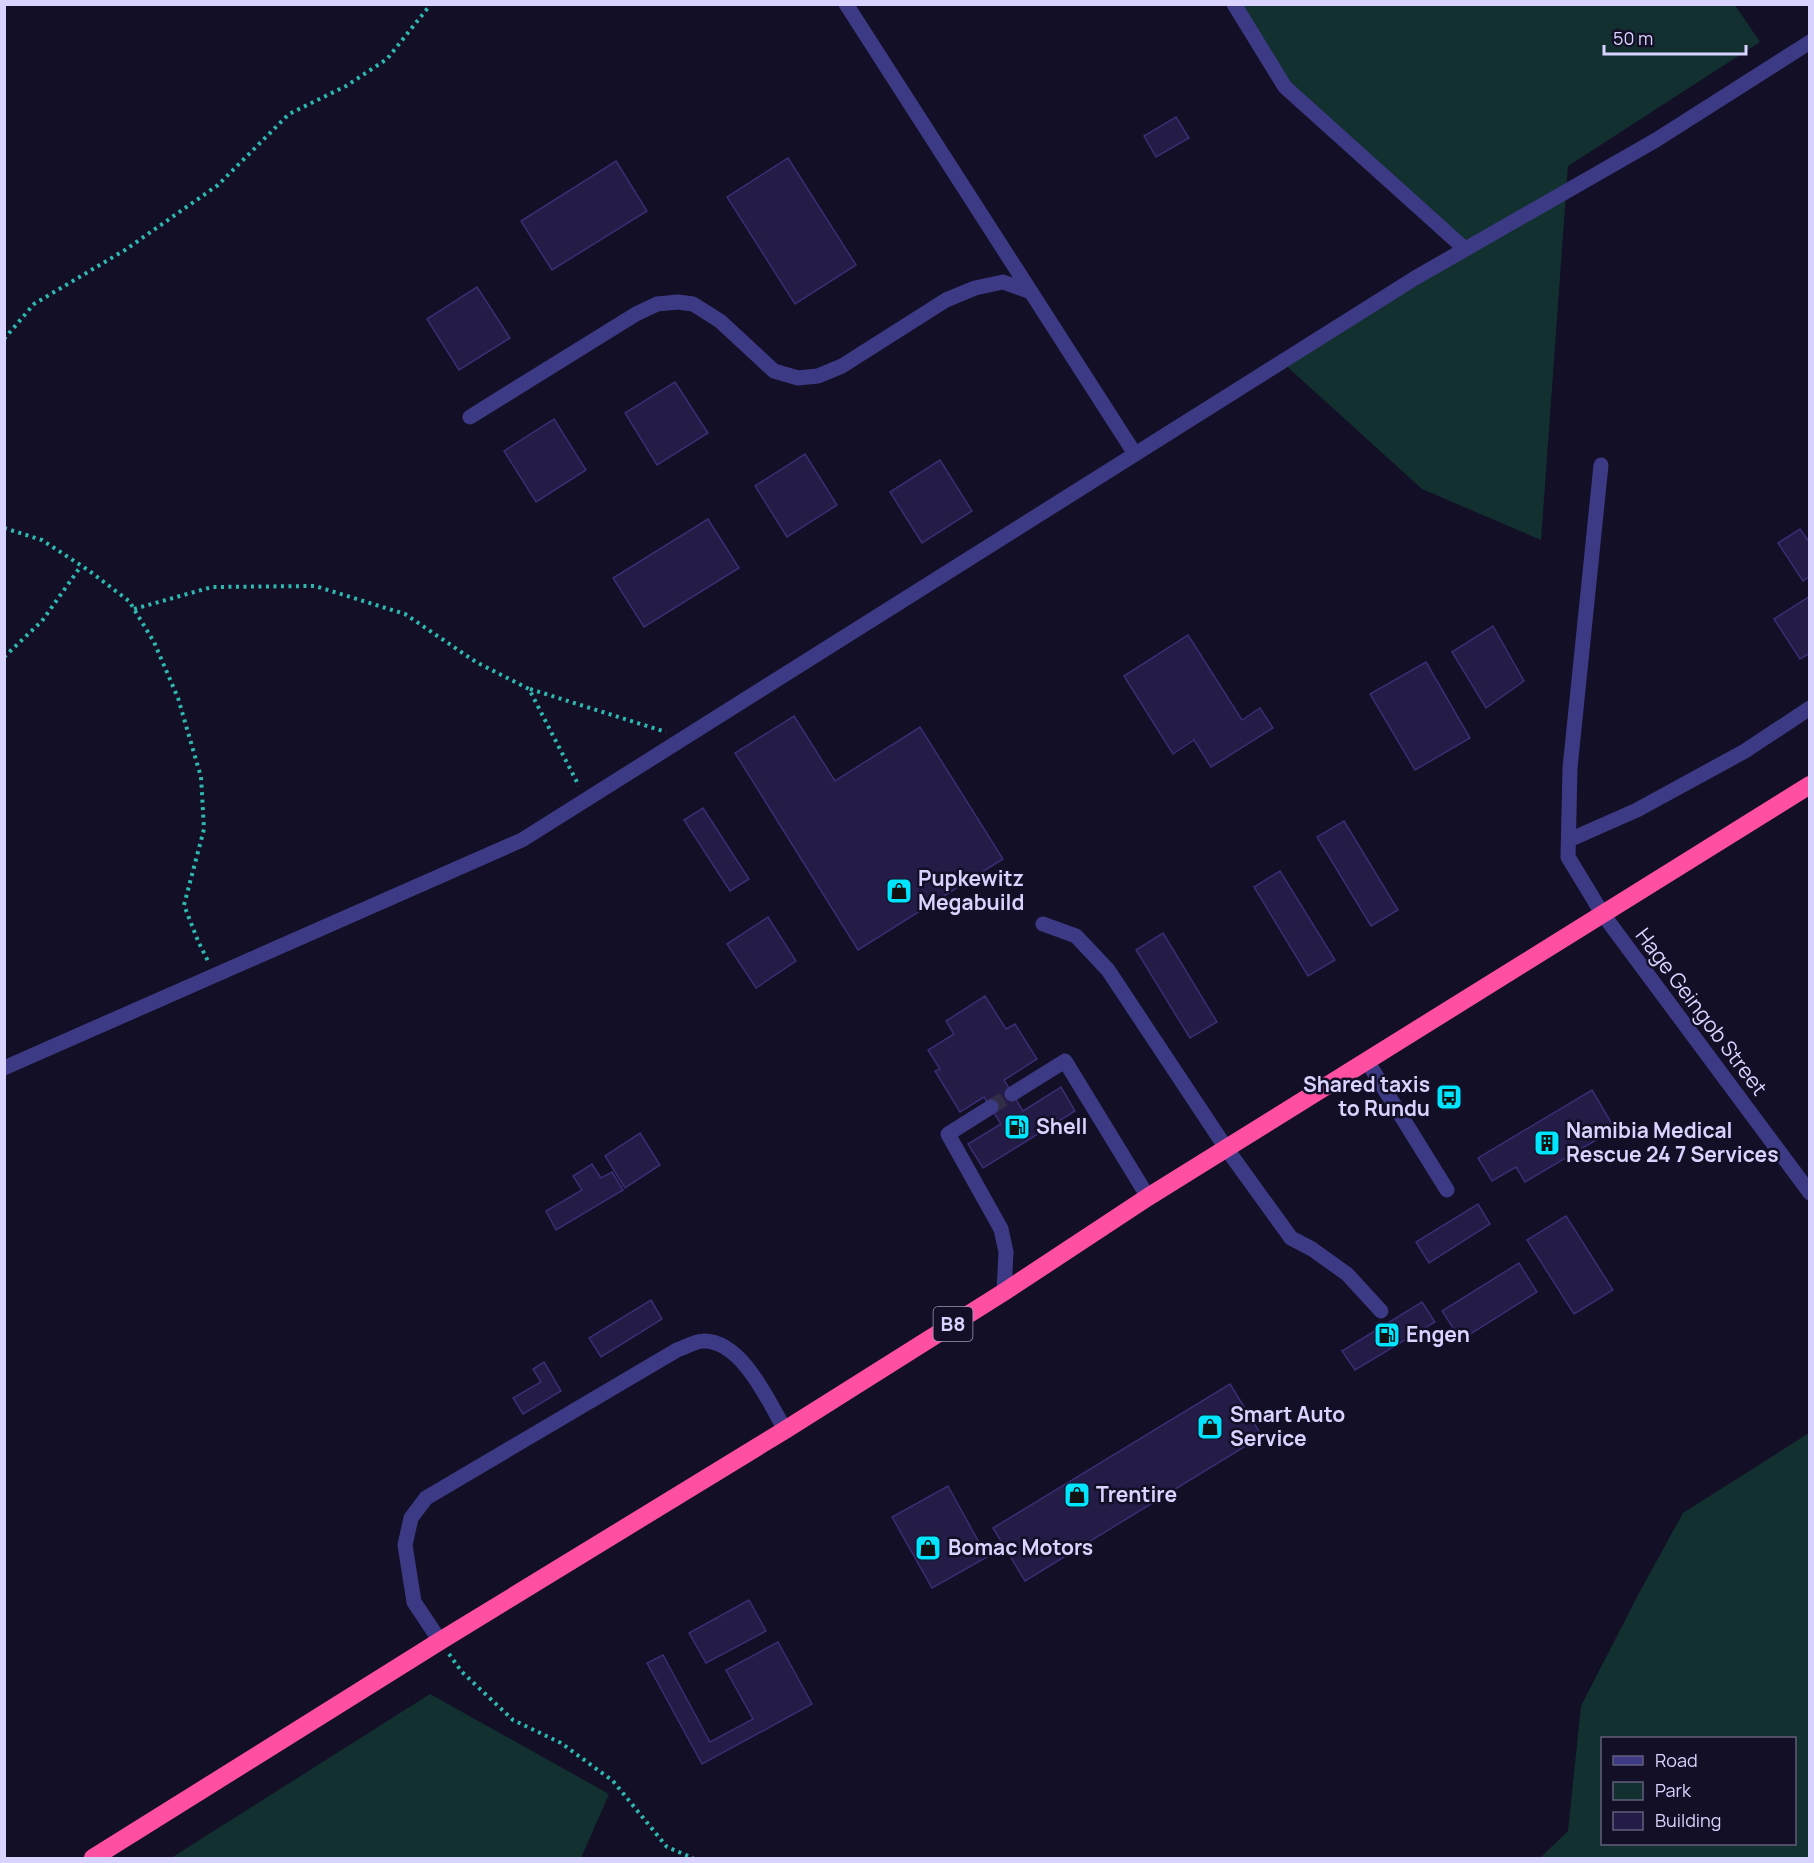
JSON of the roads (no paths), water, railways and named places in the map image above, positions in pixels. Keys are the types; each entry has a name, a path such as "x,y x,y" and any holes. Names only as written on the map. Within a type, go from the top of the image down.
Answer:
{"highway":[{"name":"B8","path":"93,1858 440,1641 785,1430 1004,1292 1148,1197 1809,785"}],"street":[{"path":"846,4 1135,454"},
{"path":"1234,4 1285,87 1465,249"},
{"path":"4,1068 522,840 1415,278 1656,140 1809,42"},
{"path":"470,417 636,314 657,304 678,302 693,304 720,321 774,371 798,378 818,376 842,366 946,300 975,288 1003,282 1031,292"},
{"name":"Hage Geingob Street","path":"1602,465 1570,768 1568,857 1602,913 1809,1193"},
{"path":"1569,840 1637,810 1745,751 1809,708"},
{"path":"1044,924 1076,936 1108,970 1227,1148 1291,1238 1312,1249 1347,1274 1381,1311"},
{"path":"1012,1094 1065,1061 1148,1197"},
{"path":"1367,1061 1447,1190"},
{"path":"991,1107 948,1134 1001,1229 1006,1252 1004,1292"},
{"path":"440,1641 414,1602 405,1545 411,1518 426,1498 677,1350 702,1341 722,1345 738,1358 756,1380 785,1430"}],"tunnel":[{"path":"991,1107 1012,1094"}],"place":[{"name":"Pupkewitz Megabuild","path":"899,891"},
{"name":"Shared taxis to Rundu","path":"1449,1097"},
{"name":"Shell","path":"1017,1127"},
{"name":"Namibia Medical Rescue 24 7 Services","path":"1547,1143"},
{"name":"Engen","path":"1387,1335"},
{"name":"Smart Auto Service","path":"1210,1427"},
{"name":"Trentire","path":"1077,1495"},
{"name":"Bomac Motors","path":"928,1548"}]}
